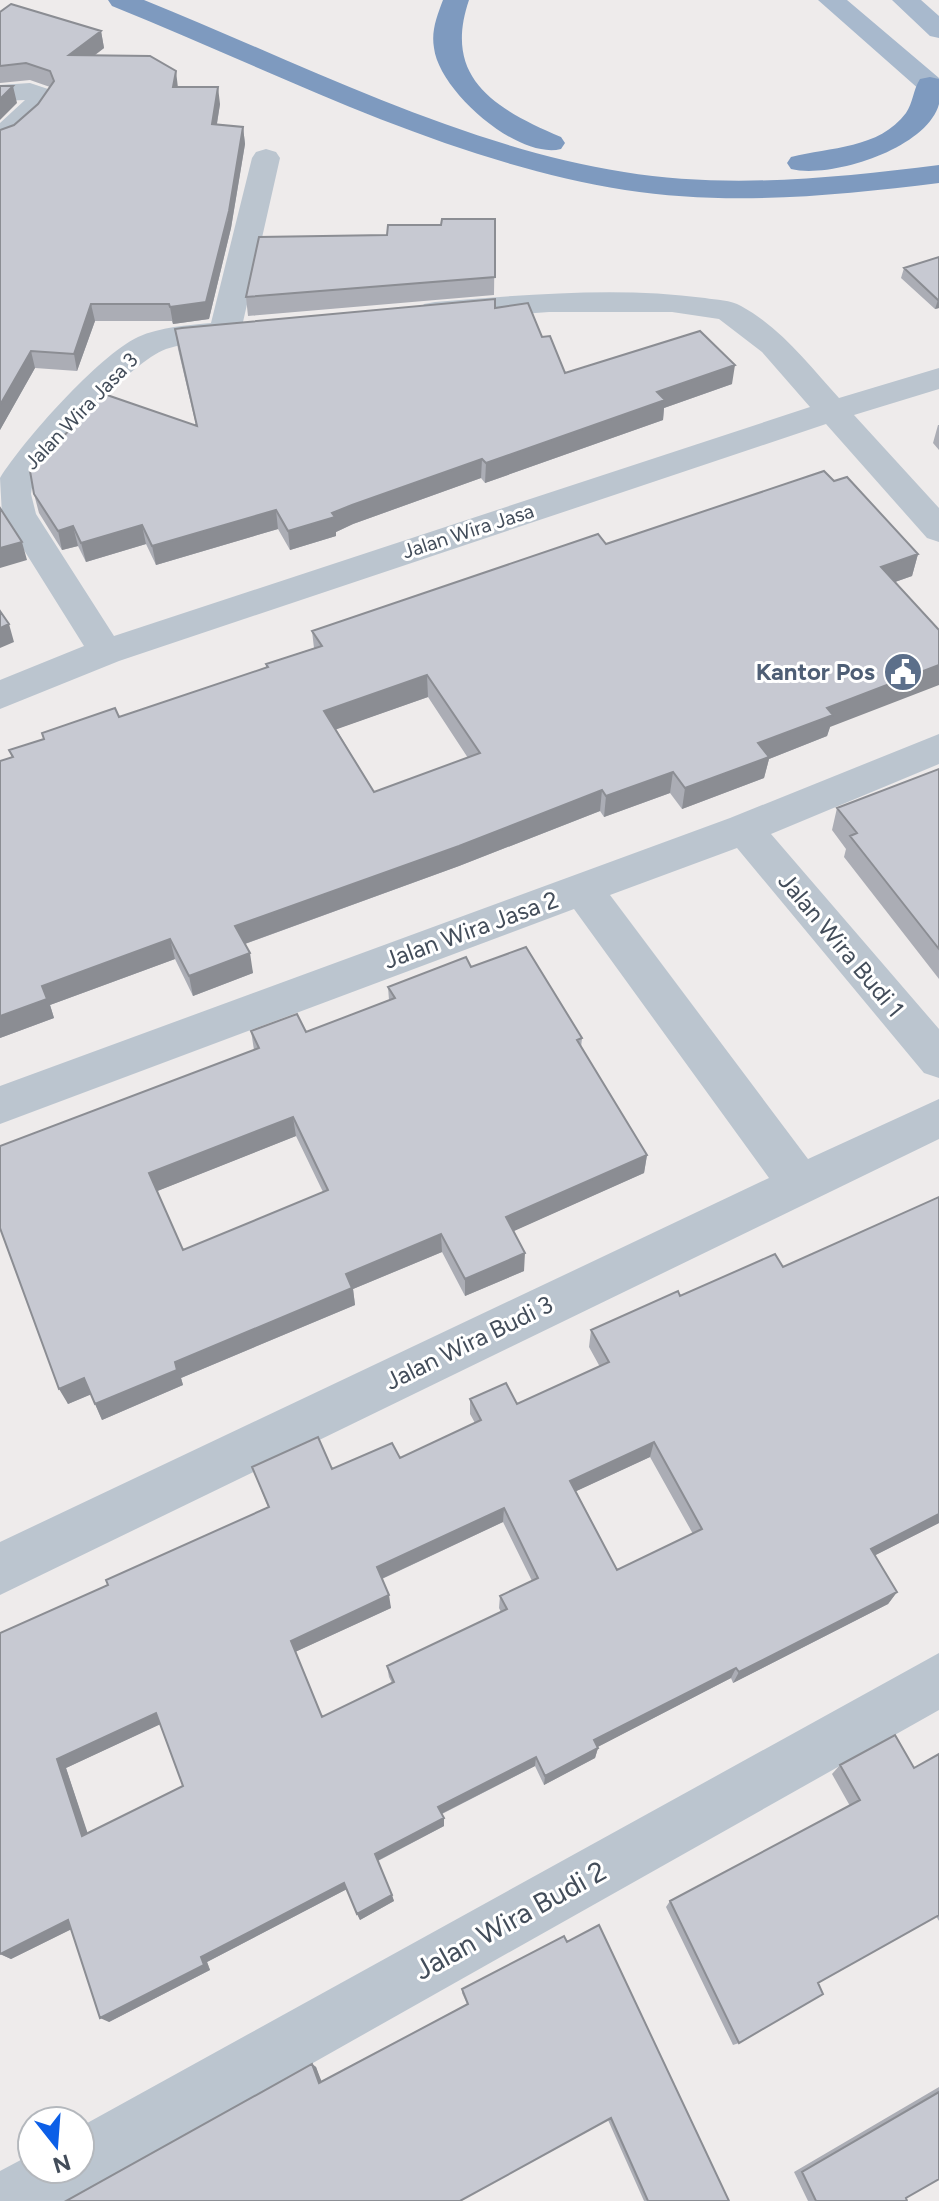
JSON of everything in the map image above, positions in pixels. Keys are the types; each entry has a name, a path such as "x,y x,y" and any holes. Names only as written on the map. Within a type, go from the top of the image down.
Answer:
{"highway":[{"path":"121,0 429,126 584,174 681,187 737,189 817,187 939,174"},
{"path":"456,0 446,26 447,49 458,77 469,92 496,116 535,137 608,158 662,165 727,168 776,166 855,154 889,141 910,127 934,89"}],"main road":[{"path":"905,0 939,30"},
{"path":"834,2 934,89"}],"street":[{"path":"0,93 30,91 41,96 37,104 0,138"},
{"path":"225,331 266,158"},
{"path":"410,313 549,303 672,303 728,311 773,345 939,530"},
{"name":"Jalan Wira Jasa 3","path":"106,652 19,515 13,497 17,479 29,459 126,359 147,345 181,335 271,326"},
{"name":"Jalan Wira Jasa","path":"0,695 106,652 939,378"},
{"name":"Jalan Wira Jasa 2","path":"0,1105 744,829 939,748"},
{"name":"Jalan Wira Budi 1","path":"744,829 939,1060"},
{"path":"582,889 799,1183"},
{"name":"Jalan Wira Budi 3","path":"0,1569 939,1118"},
{"name":"Jalan Wira Budi 2","path":"96,2152 939,1680"},
{"path":"8,2201 36,2185"}],"building":[{"path":"11,4 101,31 69,55 150,56 176,71 173,87 218,87 212,124 243,127 229,211 206,302 170,307 169,304 91,304 74,354 31,351 0,405 0,130 14,125 38,104 54,81 50,71 26,63 0,66 0,12"},
{"path":"0,86 13,86 0,99"},
{"path":"442,219 495,219 495,277 246,297 259,237 387,235 388,225 441,225"},
{"path":"939,257 939,299 938,300 904,268"},
{"path":"495,299 495,308 528,303 542,337 550,336 565,373 700,331 735,365 657,392 665,400 486,463 482,459 332,513 335,517 288,531 276,510 152,546 142,525 81,543 73,526 58,531 34,494 30,471 104,394 197,426 175,329"},
{"path":"824,471 834,481 847,477 918,554 881,567 939,630 939,665 827,708 833,715 758,743 769,757 685,788 673,772 606,796 602,790 459,846 235,926 250,953 189,976 170,939 42,986 47,999 0,1016 0,761 13,757 9,750 44,739 42,733 115,708 119,717 322,646 312,631 598,534 606,544","holes":["427,675 480,753 374,792 324,711"]},
{"path":"0,508 22,542 0,548"},
{"path":"0,611 9,624 0,628"},
{"path":"939,769 939,949 850,836 857,833 837,808"},
{"path":"526,947 582,1038 577,1040 647,1155 506,1217 525,1253 465,1279 441,1234 346,1274 352,1288 175,1362 177,1370 95,1404 84,1378 59,1389 0,1228 0,1146 259,1048 251,1031 297,1014 306,1032 395,998 388,987 466,957 471,967","holes":["293,1117 328,1190 183,1250 149,1173"]},
{"path":"939,1197 939,1514 871,1549 897,1592 739,1672 736,1668 594,1740 598,1748 545,1776 536,1757 438,1807 444,1818 375,1854 392,1895 357,1914 344,1883 201,1957 204,1965 100,2018 68,1920 0,1954 0,1633 108,1585 106,1580 269,1507 252,1467 318,1437 332,1469 392,1443 400,1458 481,1420 470,1399 506,1383 517,1404 609,1362 591,1330 678,1291 680,1296 775,1254 783,1267","holes":["654,1442 702,1529 617,1570 570,1481","504,1508 538,1578 500,1596 507,1609 387,1666 394,1682 322,1717 291,1641 389,1595 377,1567","156,1713 183,1786 82,1836 57,1759"]},
{"path":"895,1735 914,1768 939,1754 939,1915 818,1983 823,1994 739,2043 670,1901 860,1800 840,1765"},
{"path":"599,1925 729,2201 648,2201 611,2118 460,2201 66,2201 312,2064 319,2083 468,2004 462,1989 564,1936 567,1942"},
{"path":"939,2092 939,2179 906,2198 907,2201 816,2201 802,2172"}],"place":[{"name":"Kantor Pos","path":"903,672"}]}
